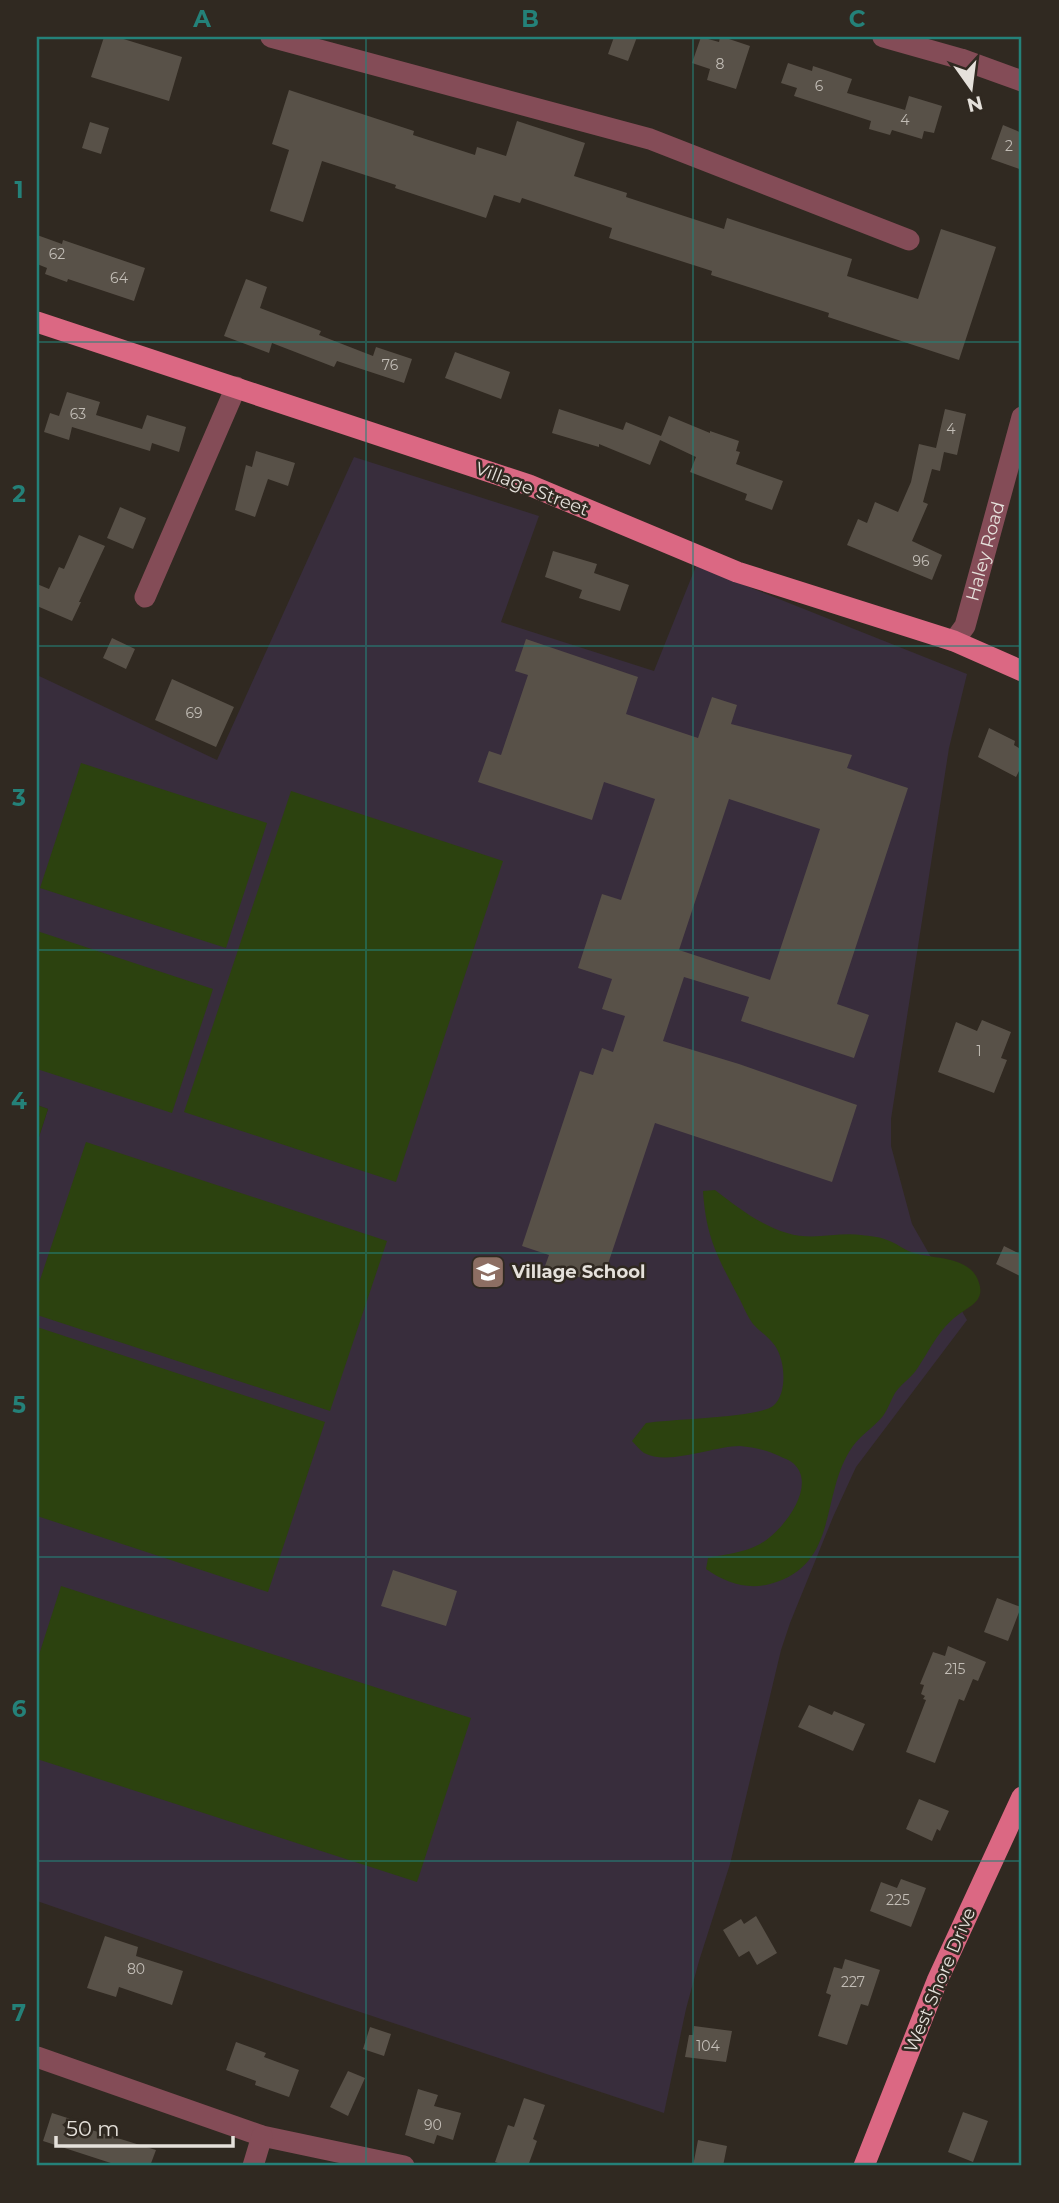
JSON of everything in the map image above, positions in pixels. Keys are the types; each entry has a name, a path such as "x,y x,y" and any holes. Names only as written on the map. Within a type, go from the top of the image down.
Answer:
{"main road":[{"name":"Village Street","path":"37,322 529,485 737,572 954,641 1022,671"},
{"name":"West Shore Drive","path":"864,2166 937,1981 1022,1797"}],"street":[{"path":"271,37 650,139 909,240"},
{"path":"883,37 961,59 1022,81"},
{"path":"145,597 236,387"},
{"name":"Haley Road","path":"954,641 965,626 1022,417"},
{"path":"37,2057 262,2136 404,2166"},
{"path":"253,2166 262,2136"}],"shaded area":[{"name":"Village School","path":"354,457 539,516 501,622 654,671 696,566 967,674 949,748 891,1119 891,1146 912,1224 967,1320 856,1467 790,1623 781,1650 730,1864 686,2009 664,2113 37,1901 37,1143 48,1109 37,1105 37,675 217,760"}],"green space":[{"path":"81,763 267,823 226,948 40,888"},
{"path":"291,791 503,861 396,1182 184,1112"},
{"path":"37,931 213,989 172,1113 37,1069"},
{"path":"37,1105 48,1109 37,1143"},
{"path":"86,1142 387,1241 330,1411 37,1315 37,1289"},
{"path":"715,1190 758,1220 787,1233 806,1236 852,1234 875,1237 911,1252 960,1263 975,1274 980,1289 978,1299 945,1327 915,1372 895,1393 883,1416 853,1446 843,1465 818,1544 808,1561 793,1575 761,1586 745,1586 721,1578 706,1569 708,1558 754,1547 777,1530 794,1509 799,1497 801,1475 795,1465 768,1452 740,1446 678,1456 654,1456 644,1453 632,1441 646,1423 750,1413 773,1406 780,1396 783,1375 778,1350 749,1318 718,1257 710,1234 703,1191"},
{"path":"37,1327 325,1422 268,1592 37,1516"},
{"path":"61,1586 471,1718 417,1882 37,1759 37,1661"}],"building":[{"path":"104,37 117,37 182,57 169,101 91,77"},
{"path":"614,37 637,37 628,61 608,54"},
{"path":"701,37 719,42 720,37 723,37 750,46 736,89 707,80 710,69 692,63"},
{"path":"788,63 812,71 813,66 852,79 847,93 905,110 909,96 942,106 934,133 924,131 922,139 892,130 890,135 869,129 871,121 794,96 797,88 781,83"},
{"path":"289,90 414,131 413,135 475,155 477,147 506,156 517,121 585,143 574,176 627,193 626,197 724,229 727,218 852,259 847,276 918,299 941,229 996,247 959,360 828,317 829,313 711,275 712,271 609,238 612,228 522,198 520,203 494,195 486,218 322,161 303,222 270,211 289,150 272,144"},
{"path":"90,122 109,128 101,154 82,148"},
{"path":"1003,125 1022,133 1022,170 991,159"},
{"path":"37,235 62,244 63,240 145,268 134,301 45,274 47,268 37,264"},
{"path":"246,279 267,287 260,308 321,331 319,335 373,356 376,347 412,359 404,383 337,361 334,367 272,343 269,353 224,336"},
{"path":"455,352 510,372 501,399 445,378"},
{"path":"67,392 100,402 96,415 142,429 147,415 186,427 179,452 152,443 150,451 72,427 69,440 44,432 50,413 59,416"},
{"path":"559,409 623,430 626,422 661,436 669,416 710,433 739,441 736,451 740,452 736,464 783,481 772,510 745,500 747,494 690,472 696,457 660,440 650,465 599,444 599,447 552,433"},
{"path":"945,409 966,414 957,455 944,452 940,471 932,469 923,502 928,504 912,541 942,555 932,580 847,545 858,519 867,523 875,502 898,512 911,482 919,444 936,448"},
{"path":"256,451 295,463 288,486 268,479 255,517 235,510 246,465 252,467"},
{"path":"120,507 146,518 133,549 107,538"},
{"path":"79,535 105,546 72,621 37,606 37,584 49,589 59,567 64,569"},
{"path":"553,551 597,564 594,573 629,585 620,611 579,598 582,590 545,577"},
{"path":"112,638 135,649 126,669 103,658"},
{"path":"526,639 638,677 626,714 698,738 712,697 737,705 731,724 852,755 847,768 908,788 837,1004 869,1015 854,1058 741,1021 749,997 684,977 663,1041 857,1105 832,1182 655,1123 605,1273 591,1269 588,1280 545,1266 549,1255 522,1246 580,1071 593,1075 602,1048 613,1052 625,1016 602,1009 612,979 578,968 602,894 621,900 655,799 604,782 592,820 478,782 489,751 501,755 528,675 515,671","holes":["729,799 820,829 770,980 679,950"]},
{"path":"172,679 234,707 216,747 155,720"},
{"path":"989,728 1015,741 1014,745 1022,750 1022,765 1016,777 978,757"},
{"path":"982,1020 1011,1032 1001,1058 1007,1060 994,1093 938,1072 956,1022 977,1031"},
{"path":"1004,1246 1022,1255 1022,1277 996,1264"},
{"path":"393,1570 457,1591 446,1626 381,1606"},
{"path":"997,1598 1021,1607 1008,1641 984,1632"},
{"path":"948,1646 986,1662 978,1681 973,1679 964,1701 959,1699 935,1763 906,1752 926,1700 921,1694 924,1685 920,1684 933,1652 945,1656"},
{"path":"809,1705 832,1715 834,1711 865,1724 853,1751 798,1727"},
{"path":"919,1799 949,1811 932,1841 906,1829"},
{"path":"901,1879 926,1888 911,1927 870,1911 881,1882 897,1888"},
{"path":"756,1916 777,1953 757,1965 749,1951 739,1957 723,1930 741,1919 744,1924"},
{"path":"105,1936 138,1947 136,1956 183,1971 172,2005 119,1987 116,1997 87,1988"},
{"path":"845,1959 880,1970 868,2006 861,2004 847,2045 818,2036 831,1995 826,1993 834,1967 842,1969"},
{"path":"694,2026 732,2031 726,2062 685,2057 689,2035 693,2035"},
{"path":"370,2027 391,2034 384,2056 363,2049"},
{"path":"236,2042 266,2053 264,2057 299,2070 289,2097 255,2085 256,2081 226,2070"},
{"path":"348,2071 365,2078 348,2116 330,2107"},
{"path":"418,2089 438,2095 434,2106 461,2113 453,2140 437,2135 434,2144 405,2135"},
{"path":"524,2098 545,2105 533,2139 537,2141 528,2166 506,2166 495,2162 508,2125 514,2127"},
{"path":"963,2112 988,2121 973,2162 948,2152"},
{"path":"52,2113 83,2123 82,2127 156,2150 150,2166 120,2166 43,2141"},
{"path":"698,2140 727,2146 723,2166 693,2166"}],"place":[{"name":"Village School","path":"488,1272"}]}
